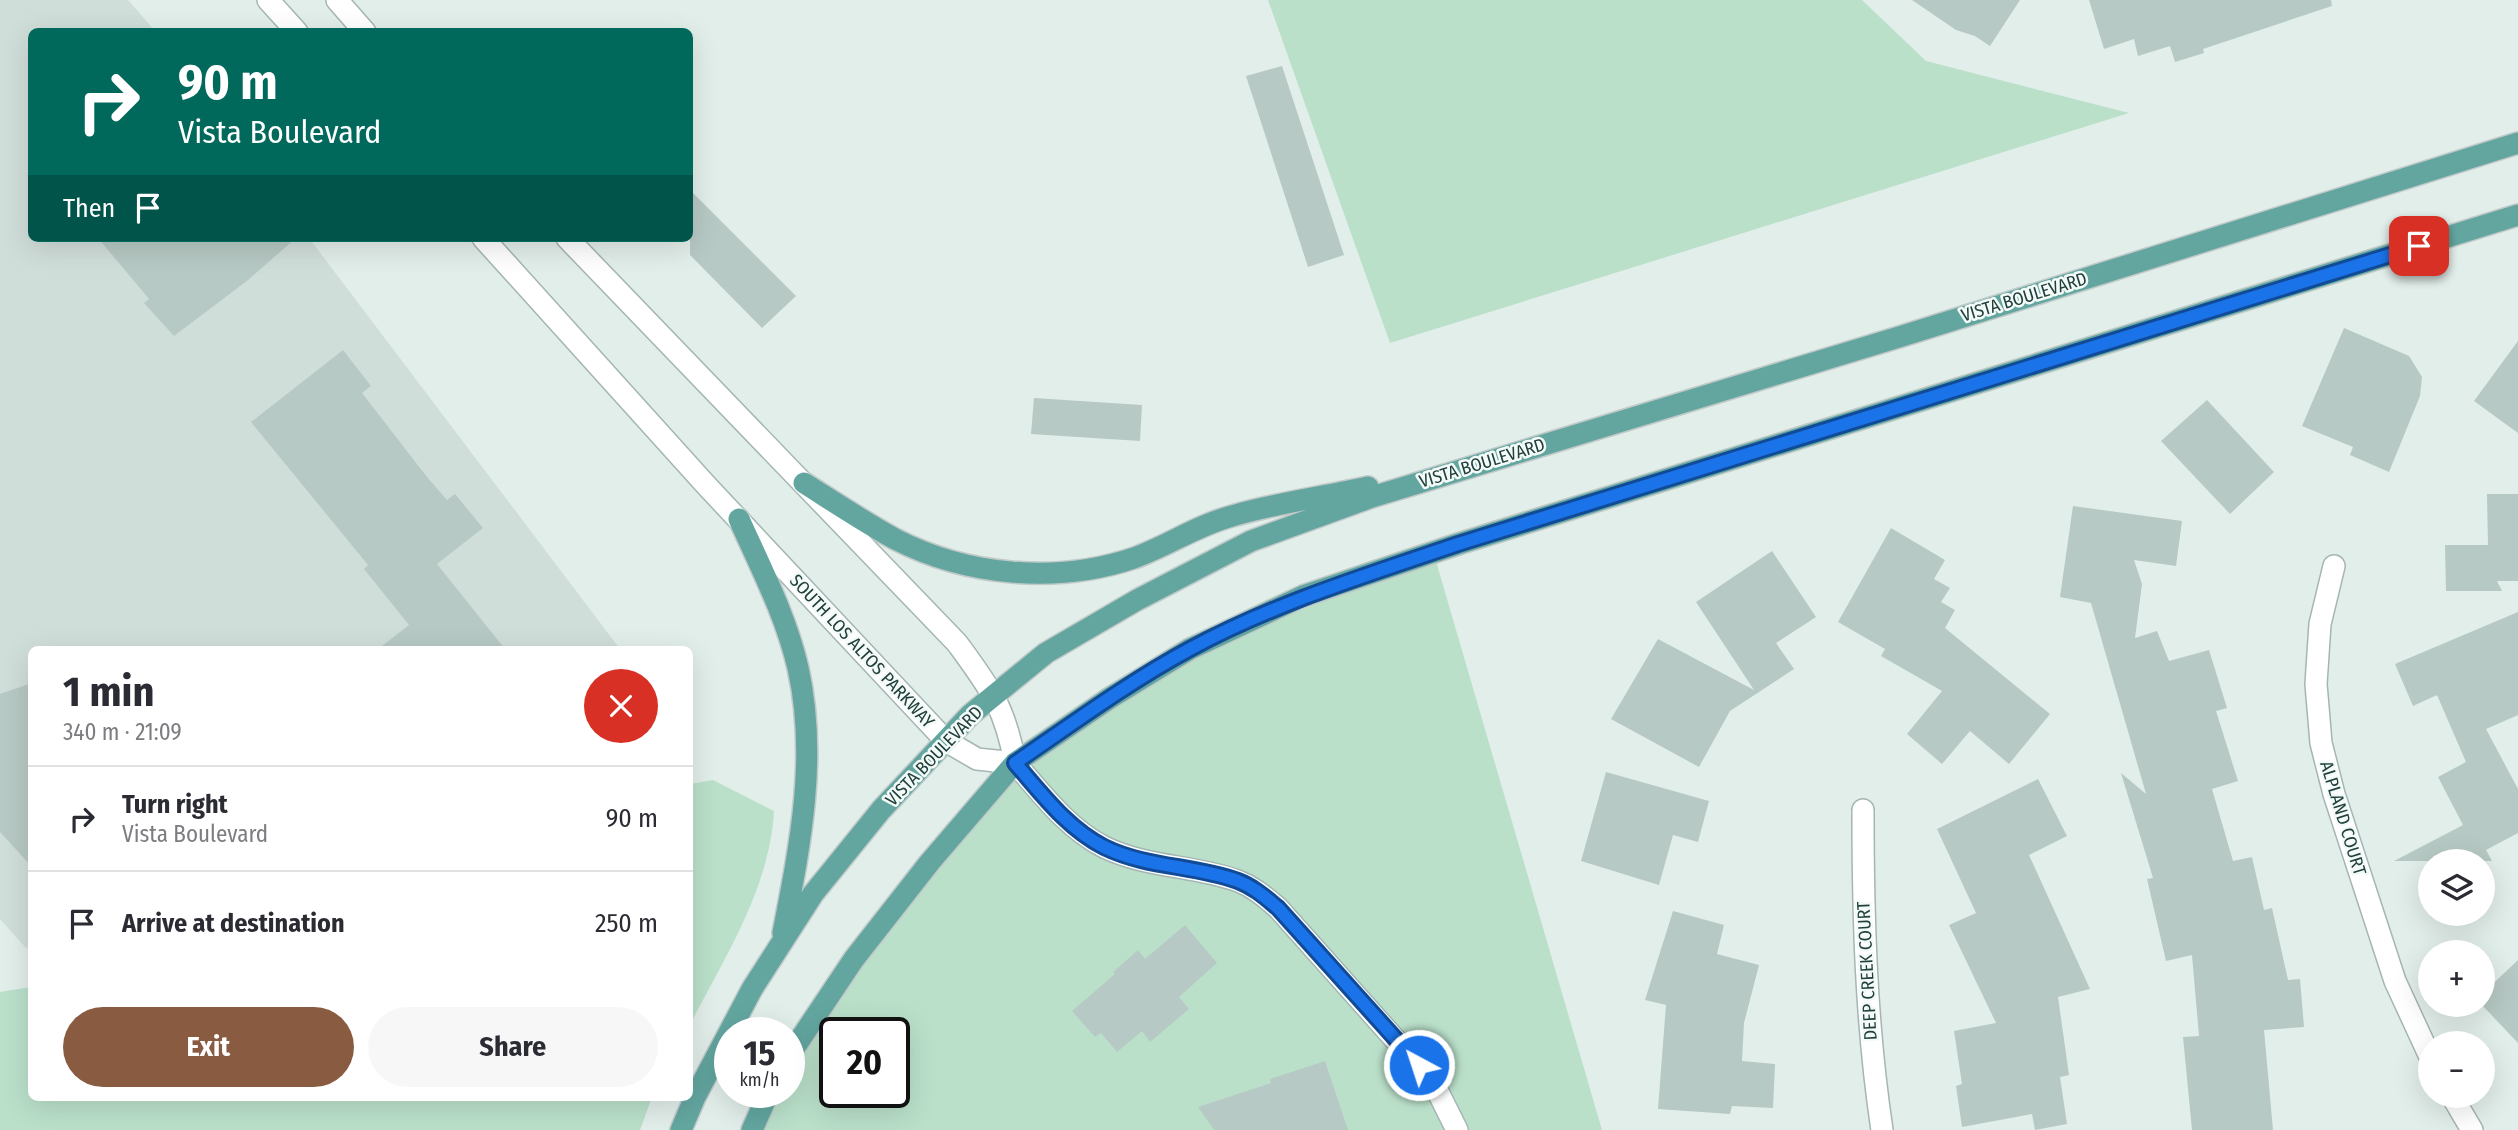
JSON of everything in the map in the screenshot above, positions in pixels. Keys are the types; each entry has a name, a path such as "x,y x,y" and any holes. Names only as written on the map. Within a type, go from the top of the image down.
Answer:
{"main road":[{"name":"VISTA BOULEVARD","path":"681,1130 695,1097 741,1010 781,944 813,894 881,810 970,715 1046,653 1138,600 1251,541 1372,497 1912,333 2518,143"},
{"path":"805,1032 854,959 930,862 1015,763 1110,698 1190,649 1303,596 1458,544 2518,215"},
{"path":"804,484 897,540 949,559 1002,572 1048,574 1088,569 1133,558 1230,516 1479,464"},
{"path":"739,519 779,608 798,668 808,733 800,847 781,944"},
{"path":"752,1130 762,1108"}],"street":[{"path":"268,0 292,28"},
{"path":"337,0 362,28"},
{"name":"SOUTH LOS ALTOS PARKWAY","path":"487,242 946,741 977,760 1015,763"},
{"path":"571,242 957,643 995,695 1009,730 1015,763 1069,825 1103,846 1158,866 1240,882 1260,893 1278,908 1405,1048 1433,1082 1457,1130"},
{"name":"ALPLAND COURT","path":"2334,566 2320,624 2317,660 2316,684 2321,743 2334,794 2395,981 2418,1031"},
{"name":"DEEP CREEK COURT","path":"1863,810 1863,937 1873,1069 1882,1130"},
{"path":"2459,1108 2472,1130"}],"shaded area":[{"path":"0,0 128,0 152,28 28,28 28,242 312,242 618,646 28,646 28,948 0,919"}],"green space":[{"path":"1268,0 1862,0 1926,61 2129,113 1390,343"},
{"path":"1433,551 1602,1130 755,1130 765,1108 805,1108 805,1035 975,808 1165,654"},
{"path":"713,780 774,811 771,840 755,895 693,1019 693,783"},
{"path":"28,987 28,1101 651,1101 640,1130 0,1130 0,992"}],"building":[{"path":"1912,0 2020,0 1990,46 1975,36 1956,30"},
{"path":"2089,0 2331,0 2332,6 2203,49 2204,53 2175,62 2170,46 2138,56 2134,39 2104,49"},
{"path":"1282,66 1344,255 1308,267 1246,76"},
{"path":"693,193 796,296 762,328 690,255 690,242 693,242"},
{"path":"101,242 291,242 248,280 174,336 144,303 149,299"},
{"path":"2344,328 2409,356 2422,377 2420,396 2389,472 2350,455 2353,447 2302,426"},
{"path":"2518,341 2518,433 2474,401"},
{"path":"343,350 371,386 362,393 427,477 447,500 455,494 483,528 437,564 503,646 382,646 409,625 364,569 368,565 251,422"},
{"path":"1034,398 1142,405 1140,441 1031,434"},
{"path":"2207,400 2274,472 2230,514 2161,441"},
{"path":"2487,494 2518,494 2518,581 2497,581 2502,591 2446,591 2445,545 2488,545"},
{"path":"2073,506 2182,521 2176,566 2134,560 2142,584 2135,638 2157,631 2169,661 2209,650 2227,708 2216,711 2238,781 2212,789 2233,861 2252,857 2264,910 2272,908 2288,980 2300,979 2304,1027 2264,1030 2273,1130 2192,1130 2183,1037 2199,1036 2192,955 2166,961 2147,879 2153,878 2121,773 2146,794 2091,603 2060,597"},
{"path":"1891,528 1945,560 1934,579 1950,588 1941,602 1955,610 1945,628 2050,714 2009,764 1970,731 1942,764 1907,734 1942,691 1881,656 1885,649 1838,622"},
{"path":"1772,551 1816,617 1776,643 1794,669 1730,711 1699,767 1611,719 1658,639 1754,690 1696,602"},
{"path":"2518,612 2518,715 2486,729 2518,789 2518,833 2488,849 2418,849 2418,861 2394,861 2463,825 2438,777 2466,762 2437,695 2413,706 2395,664"},
{"path":"28,684 28,863 0,832 0,694"},
{"path":"1606,772 1709,801 1698,842 1673,835 1659,885 1581,861"},
{"path":"2038,779 2067,836 2029,855 2090,989 2058,997 2069,1075 2060,1077 2067,1124 2035,1130 2032,1114 1962,1127 1956,1086 1962,1084 1954,1031 1996,1023 1949,925 1976,913 1937,829"},
{"path":"1673,911 1724,925 1717,954 1759,965 1744,1023 1742,1061 1775,1064 1773,1108 1732,1106 1730,1114 1658,1109 1666,1005 1645,1000"},
{"path":"1185,925 1217,963 1179,997 1189,1009 1150,1042 1142,1031 1117,1052 1101,1033 1095,1037 1072,1011 1138,950 1145,959"},
{"path":"2518,960 2518,1043 2493,1017 2495,982"},
{"path":"1325,1061 1348,1130 1214,1130 1198,1107 1271,1083 1270,1079"}],"route":[{"path":"1419,1065 1278,908 1260,893 1240,882 1220,876 1158,866 1127,857 1103,846 1069,825 1015,763 1110,698 1190,649 1303,596 1458,544 2419,246"}]}
